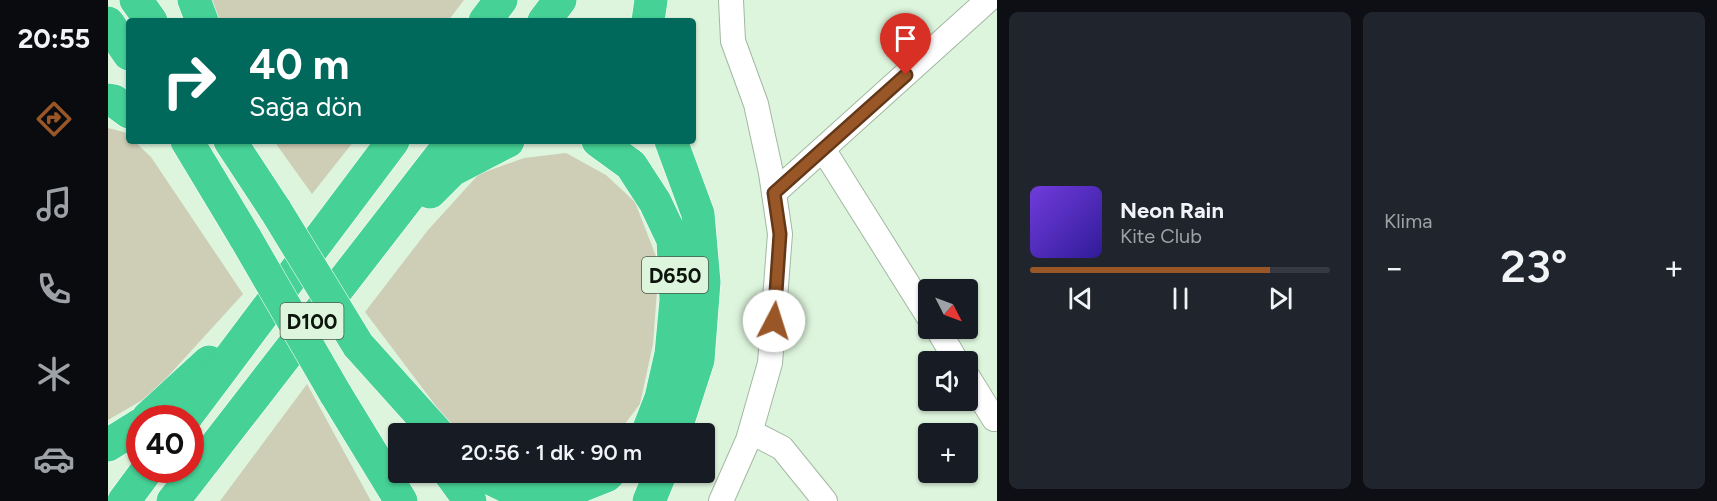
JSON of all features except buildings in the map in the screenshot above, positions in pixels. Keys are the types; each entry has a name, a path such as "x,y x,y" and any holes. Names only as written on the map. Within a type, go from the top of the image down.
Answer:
{"highway":[{"path":"136,0 149,18"},
{"path":"194,0 201,18"},
{"path":"466,18 477,0"},
{"path":"487,18 501,0"},
{"path":"546,18 560,0"},
{"path":"648,18 651,0"},
{"path":"108,23 126,50"},
{"path":"108,100 114,101 126,110"},
{"path":"172,144 204,168"},
{"path":"189,144 401,501"},
{"path":"232,144 358,345 413,423"},
{"path":"250,144 276,211"},
{"path":"365,177 386,144"},
{"name":"D100","path":"195,405 391,144"},
{"name":"D100","path":"179,494 450,144"},
{"path":"347,277 452,170 502,144"},
{"name":"D650","path":"602,144 631,165 655,202 673,240 676,300 672,354 661,398 651,423"},
{"name":"D650","path":"672,144 698,214 704,282 698,360 678,423"},
{"path":"162,405 273,301"},
{"path":"358,345 428,423"},
{"path":"335,393 390,501"},
{"path":"108,445 126,434"},
{"path":"124,501 137,483"},
{"path":"457,483 470,501"},
{"path":"500,483 512,489 560,494 588,483"},
{"path":"649,501 656,483"}],"street":[{"path":"721,501 751,432 770,363 780,234 756,104 733,41 731,0"},
{"path":"774,193 988,0"},
{"path":"823,149 918,300"},
{"path":"978,393 994,419"},
{"path":"751,432 782,448 825,501"}],"green space":[{"path":"209,0 464,0 450,18 214,18"},
{"path":"108,128 124,132 126,144 137,144 151,157 243,294 151,395 134,405 126,405 126,410 108,420"},
{"path":"276,144 352,144 312,194"},
{"path":"566,153 606,175 635,202 659,264 653,344 640,404 626,423 450,423 365,312 428,230 479,174 524,158"},
{"path":"307,384 371,501 220,501"}],"route":[{"path":"774,321 780,234 774,193 906,75"}]}
